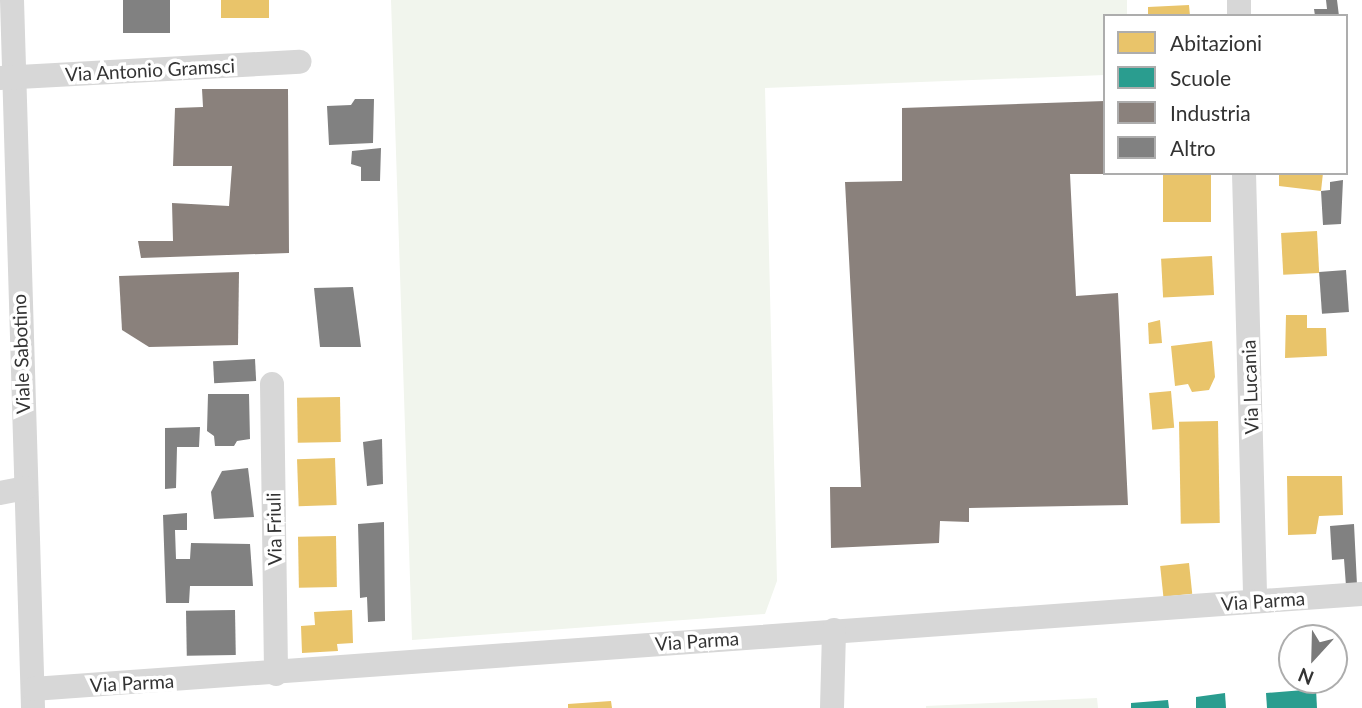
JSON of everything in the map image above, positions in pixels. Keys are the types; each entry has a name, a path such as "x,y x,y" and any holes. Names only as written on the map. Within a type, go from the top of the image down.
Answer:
{"street":[{"name":"Viale Sabotino","path":"12,0 6,78 26,488 33,698"},
{"name":"Via Antonio Gramsci","path":"6,78 300,62"},
{"name":"Via Lucania","path":"1244,175 1255,601"},
{"name":"Via Friuli","path":"272,384 276,674"},
{"path":"0,493 26,488"},
{"name":"Via Parma","path":"33,698 276,674 834,630 1362,594"},
{"path":"832,708 834,630"}],"shaded area":[{"path":"391,0 1127,0 1127,14 1103,14 1103,75 765,88 777,581 765,614 412,640"},
{"path":"1097,698 1098,708 926,708 926,706"}],"building: Abitazioni":[{"path":"221,0 269,0 269,18 221,18"},
{"path":"1189,5 1190,14 1148,14 1148,7"},
{"path":"1163,175 1211,175 1211,222 1163,222"},
{"path":"1279,175 1323,175 1321,191 1279,186"},
{"path":"1317,231 1319,273 1283,275 1281,233"},
{"path":"1212,256 1214,295 1163,298 1161,259"},
{"path":"1286,315 1307,315 1307,328 1326,328 1327,356 1285,358"},
{"path":"1160,320 1162,343 1149,344 1148,323"},
{"path":"1212,341 1215,377 1209,390 1192,392 1188,384 1175,386 1171,346"},
{"path":"1171,391 1174,428 1152,430 1149,393"},
{"path":"340,397 341,442 298,443 297,398"},
{"path":"1218,421 1220,523 1181,524 1179,422"},
{"path":"335,458 337,505 299,506 297,459"},
{"path":"1287,476 1342,476 1343,515 1319,516 1316,534 1288,535"},
{"path":"336,536 337,587 299,588 298,537"},
{"path":"1189,563 1192,594 1163,597 1160,566"},
{"path":"352,610 353,643 337,644 338,651 302,653 301,626 315,625 314,612"},
{"path":"611,701 612,708 568,708 568,704"}],"building: Scuole":[{"path":"1225,693 1226,708 1196,708 1196,697"},
{"path":"1266,693 1316,694 1317,708 1267,708"},
{"path":"1168,700 1169,708 1131,708 1131,703"}],"building: Industria":[{"path":"202,89 288,89 289,253 141,258 138,241 173,241 172,203 229,206 232,166 173,166 175,108 203,107"},
{"path":"1103,101 1103,174 1070,174 1076,296 1118,293 1128,505 969,508 969,522 940,521 939,543 831,548 830,487 861,487 845,182 902,181 902,108"},
{"path":"239,272 238,345 149,347 122,330 119,276"}],"building: Altro":[{"path":"123,0 170,0 170,33 123,33"},
{"path":"1326,0 1337,0 1339,14 1315,14 1314,9 1327,9"},
{"path":"355,99 374,99 373,143 329,145 327,106 351,105"},
{"path":"381,148 380,181 361,181 361,167 351,164 352,151"},
{"path":"1343,180 1341,224 1323,225 1321,191 1330,190 1330,182"},
{"path":"1346,270 1349,312 1322,314 1319,272"},
{"path":"353,287 361,347 320,347 314,288"},
{"path":"255,359 256,381 214,383 213,361"},
{"path":"208,394 249,394 250,439 237,441 234,446 215,446 214,436 207,431"},
{"path":"200,427 199,447 177,447 176,488 165,489 165,428"},
{"path":"382,439 383,484 367,486 363,442"},
{"path":"248,468 254,517 214,519 211,492 222,471"},
{"path":"187,513 187,530 175,530 176,559 190,559 191,543 250,544 253,586 190,586 189,603 166,603 163,515"},
{"path":"384,522 385,621 368,622 367,597 360,598 358,524"},
{"path":"1354,524 1357,585 1346,586 1344,559 1332,560 1330,526"},
{"path":"235,610 236,655 187,656 186,611"}]}
